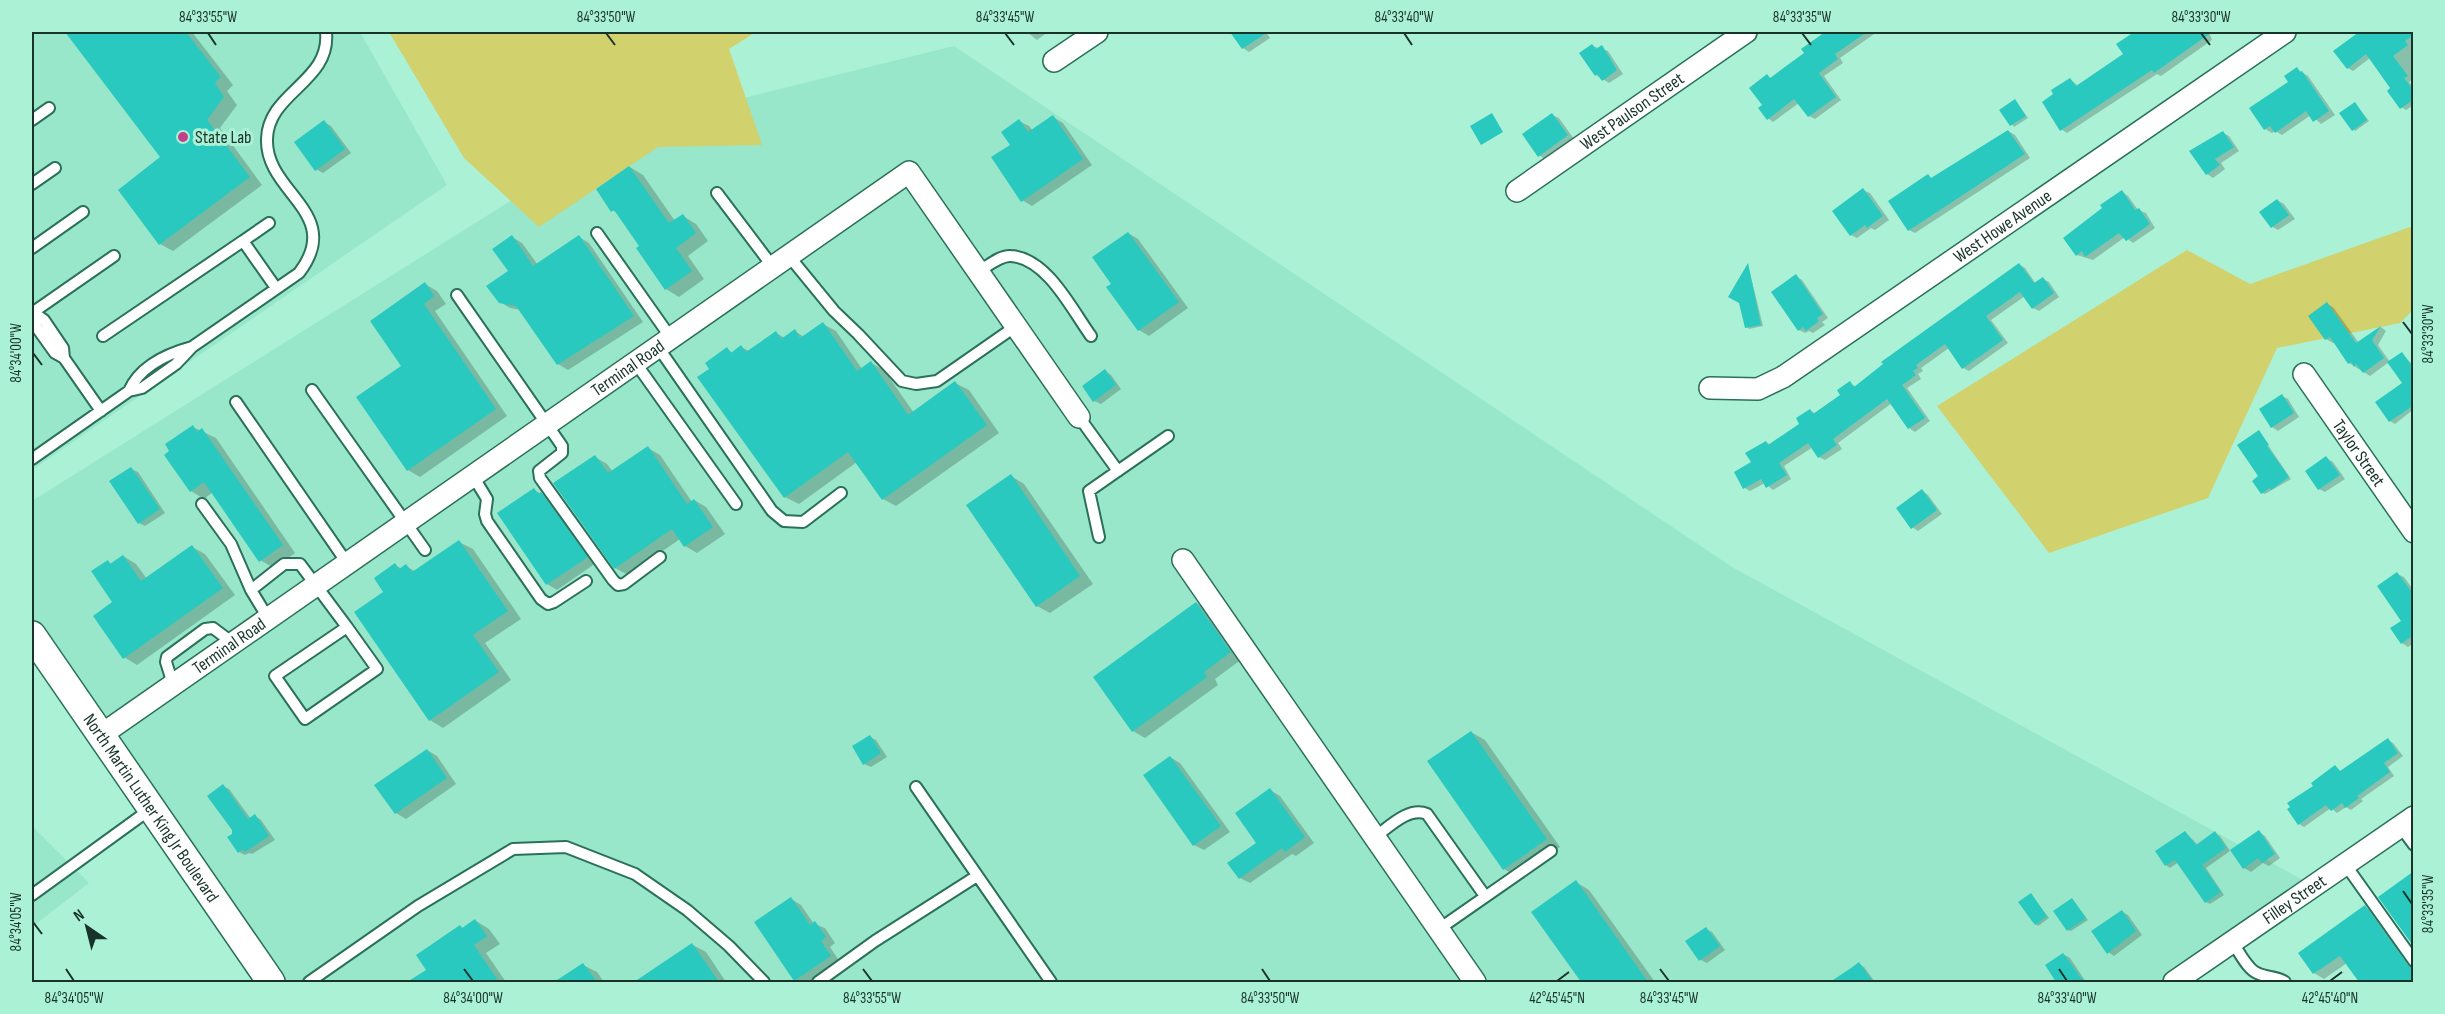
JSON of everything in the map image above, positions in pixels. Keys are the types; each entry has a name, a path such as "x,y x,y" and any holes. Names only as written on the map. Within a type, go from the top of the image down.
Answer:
{"street":[{"path":"1054,61 1097,32"},
{"name":"West Paulson Street","path":"1517,191 1746,32"},
{"name":"West Howe Avenue","path":"1710,388 1758,389 1783,377 2285,32"},
{"name":"Terminal Road","path":"101,735 909,172 1080,417"},
{"name":"Taylor Street","path":"2304,374 2414,532"},
{"path":"1183,560 1475,982"},
{"name":"North Martin Luther King Jr Boulevard","path":"32,635 271,982"},
{"name":"Filley Street","path":"2177,982 2407,821"}],"lane":[{"path":"32,459 129,391 135,376 169,353 192,346 299,273 309,260 314,247 314,233 308,216 273,167 267,151 269,123 277,108 317,69 324,54 326,32"},
{"path":"32,120 49,108"},
{"path":"32,184 55,168"},
{"path":"717,193 781,261 834,311 902,381 916,384 937,381 1016,326"},
{"path":"32,248 83,212"},
{"path":"103,336 269,223"},
{"path":"597,233 772,511 784,521 803,522 841,493"},
{"path":"243,241 276,288"},
{"path":"978,272 998,259 1010,255 1030,261 1046,272 1091,336"},
{"path":"101,411 64,358 63,348 44,320 33,313 114,256"},
{"path":"457,295 561,446 562,453 539,471 540,478 613,580 618,585 624,584 660,557"},
{"path":"636,362 736,504"},
{"path":"312,390 425,550"},
{"path":"236,402 347,563"},
{"path":"1080,417 1118,471"},
{"path":"1099,537 1089,491 1168,436"},
{"path":"473,476 487,498 485,514 487,521 541,599 548,603 554,602 586,581"},
{"path":"202,504 231,544 250,590 268,618"},
{"path":"250,590 284,564 300,564 347,627 377,669 305,719 275,676 347,627"},
{"path":"916,787 1051,982"},
{"path":"32,895 152,808"},
{"path":"1375,837 1409,813 1420,811 1427,814 1485,897"},
{"path":"2407,821 2414,845"},
{"path":"309,982 418,906 513,849 566,847 635,874 687,910 729,946 764,982"},
{"path":"1439,929 1551,851"},
{"path":"2345,864 2414,961"},
{"path":"818,982 875,941 976,876"},
{"path":"2232,942 2251,969 2258,974 2275,976 2285,982"}],"shaded area":[{"path":"32,32 360,32 447,185 32,470"},
{"path":"389,32 756,32 729,49 762,145 658,147 539,227 464,158"},
{"path":"954,46 1732,567 2314,886 2167,982 274,982 32,628 32,501 630,126"},
{"path":"2413,226 2413,310 2400,323 2277,348 2208,498 2049,553 1937,406 2187,250 2250,284"},
{"path":"32,826 89,883 32,927"}],"building":[{"name":"State Lab","path":"65,32 186,32 221,77 215,83 224,97 207,120 250,177 159,245 118,190 160,157"},
{"path":"1230,32 1268,32 1242,49"},
{"path":"1825,32 1867,32 1835,54 1838,59 1819,73 1836,97 1808,117 1794,99 1767,120 1758,108 1762,105 1749,88 1767,74 1770,78 1804,53 1801,49"},
{"path":"2134,32 2212,32 2154,73 2152,70 2060,131 2042,102 2053,94 2051,90 2070,78 2076,86 2123,54 2116,44"},
{"path":"2359,32 2414,32 2414,35 2405,41 2408,45 2393,56 2408,76 2404,78 2414,91 2414,99 2400,109 2387,91 2390,88 2366,54 2347,69 2333,51"},
{"path":"1592,44 1596,49 1602,45 1617,70 1602,81 1597,74 1595,76 1579,53"},
{"path":"2297,67 2329,111 2313,122 2306,111 2275,133 2270,126 2264,130 2249,108 2288,82 2284,76"},
{"path":"2015,99 2026,116 2010,126 1999,110"},
{"path":"2355,102 2367,120 2352,131 2339,113"},
{"path":"1492,113 1503,132 1481,145 1470,126"},
{"path":"1552,113 1568,135 1538,157 1522,134"},
{"path":"1053,115 1083,159 1021,202 991,157 1010,145 1001,132 1019,119 1028,132"},
{"path":"324,120 345,149 315,171 294,142"},
{"path":"2008,130 2025,154 1908,231 1888,201 1928,174 1931,178"},
{"path":"2223,131 2234,147 2215,159 2220,165 2206,175 2189,151"},
{"path":"629,166 669,223 683,214 696,233 676,248 692,271 665,290 636,248 639,246 614,210 611,212 596,189"},
{"path":"1863,188 1883,216 1867,228 1865,225 1850,236 1832,211"},
{"path":"2122,190 2135,210 2139,208 2150,224 2126,241 2119,233 2085,257 2082,251 2076,256 2063,238 2102,208 2100,205"},
{"path":"2277,199 2289,215 2271,228 2259,212"},
{"path":"1128,232 1179,302 1138,331 1106,287 1111,284 1092,257"},
{"path":"512,235 533,266 579,235 634,316 557,365 516,306 499,303 486,286 508,271 492,249"},
{"path":"1748,263 1761,325 1745,328 1739,303 1728,297"},
{"path":"2019,263 2034,283 2043,277 2054,293 2032,309 2020,292 1986,316 2003,340 1962,369 1945,344 1916,365 1918,368 1913,371 1916,375 1902,385 1925,418 1908,429 1887,399 1833,439 1837,445 1818,458 1808,443 1779,463 1787,475 1766,488 1761,479 1743,489 1734,472 1751,462 1745,453 1766,441 1768,445 1799,424 1796,418 1810,409 1813,414 1840,395 1837,390 1850,381 1854,387 1883,364 1881,362"},
{"path":"1796,274 1823,314 1817,318 1819,321 1806,331 1803,327 1798,331 1771,292"},
{"path":"425,282 434,296 424,304 496,409 407,471 356,397 401,366 370,321"},
{"path":"2327,302 2356,343 2381,326 2372,340 2384,358 2363,373 2356,364 2354,367 2351,362 2348,364 2330,337 2325,340 2308,316"},
{"path":"823,322 857,371 871,361 908,415 955,381 987,425 882,500 848,452 784,498 697,377 709,369 705,363 727,347 731,353 741,345 746,352 776,331 781,339 795,329 800,338"},
{"path":"2402,352 2414,369 2414,405 2389,422 2375,402 2402,383 2387,362"},
{"path":"1105,369 1116,385 1093,402 1082,386"},
{"path":"2282,394 2294,413 2271,428 2259,409"},
{"path":"193,425 197,432 202,428 283,545 259,562 204,482 190,492 164,455 169,451 165,444"},
{"path":"2259,430 2269,445 2267,446 2289,477 2261,494 2252,481 2258,476 2237,445"},
{"path":"648,446 687,504 694,499 713,527 684,547 672,529 614,569 553,483 595,455 608,473"},
{"path":"2326,456 2340,475 2318,490 2305,471"},
{"path":"131,467 160,509 138,524 109,481"},
{"path":"1011,474 1080,576 1036,607 966,505"},
{"path":"534,488 538,494 541,492 588,557 546,585 497,513"},
{"path":"1922,489 1937,510 1911,529 1896,508"},
{"path":"459,540 508,611 473,635 499,672 429,721 354,612 383,592 374,578 395,563 399,569 406,564 412,572"},
{"path":"192,545 223,588 123,659 93,616 112,602 91,571 108,560 110,564 123,555 141,581"},
{"path":"2397,572 2414,595 2414,638 2412,636 2401,644 2390,628 2401,621 2377,586"},
{"path":"1196,602 1231,652 1204,672 1207,677 1132,732 1093,677"},
{"path":"1471,731 1547,839 1503,870 1427,761"},
{"path":"870,735 881,753 863,765 852,746"},
{"path":"2388,738 2398,753 2384,763 2390,772 2357,796 2359,798 2345,808 2342,803 2331,811 2326,805 2298,825 2287,809 2290,807 2287,803 2313,786 2311,783 2335,765 2340,771"},
{"path":"427,749 447,778 395,814 374,785"},
{"path":"1170,756 1221,826 1193,846 1143,775"},
{"path":"223,784 248,819 255,814 269,836 245,852 243,849 238,853 227,837 232,834 232,830 207,796"},
{"path":"1270,788 1305,837 1285,852 1282,848 1239,879 1227,863 1256,843 1235,813"},
{"path":"2259,830 2275,854 2262,863 2258,858 2243,869 2230,850"},
{"path":"2185,831 2196,845 2215,831 2226,848 2202,865 2221,892 2205,903 2175,860 2165,866 2155,851"},
{"path":"2414,871 2414,947 2378,897"},
{"path":"1576,880 1648,982 1581,982 1531,912"},
{"path":"2031,893 2047,916 2035,925 2018,902"},
{"path":"791,897 810,925 815,921 826,937 821,941 831,956 794,981 754,922"},
{"path":"2072,898 2086,918 2067,931 2053,911"},
{"path":"2365,905 2408,965 2414,968 2414,978 2407,982 2359,982 2340,956 2313,974 2298,953"},
{"path":"2122,910 2136,931 2107,954 2091,931"},
{"path":"475,919 487,936 474,945 499,982 407,982 426,970 416,955 460,925 462,928"},
{"path":"1706,927 1720,946 1699,961 1685,941"},
{"path":"692,943 719,982 634,982"},
{"path":"2063,953 2084,982 2056,982 2045,965"},
{"path":"1859,962 1873,982 1830,982 1851,968"},
{"path":"583,963 597,982 554,982"}],"place":[{"name":"State Lab","path":"183,137"}]}
